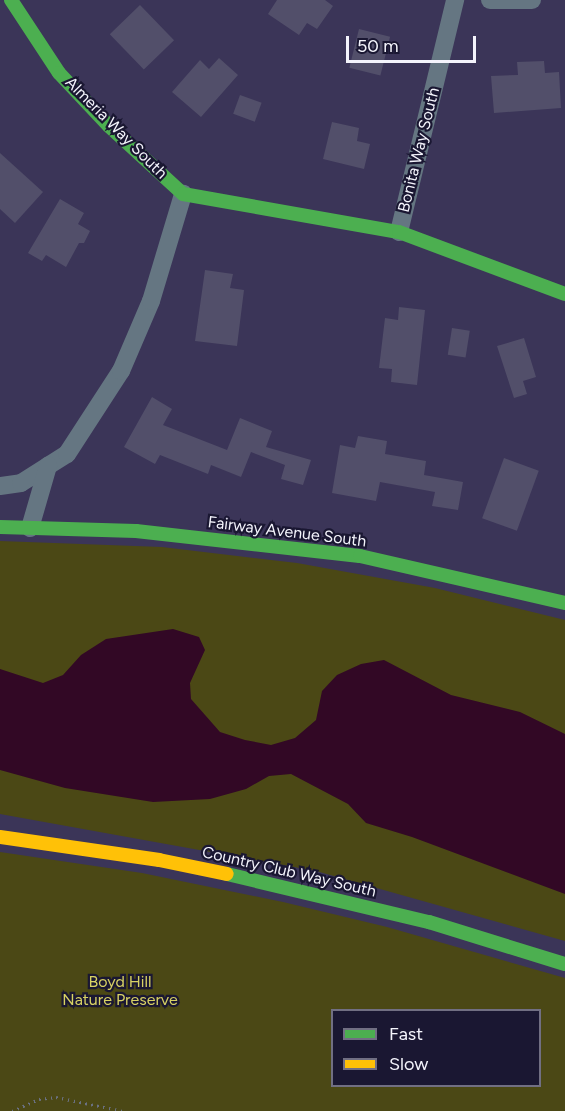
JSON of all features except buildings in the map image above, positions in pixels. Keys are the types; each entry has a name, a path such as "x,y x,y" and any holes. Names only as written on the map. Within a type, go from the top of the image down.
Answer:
{"street":[{"name":"Almeria Way South","path":"11,0 60,73 109,126 183,194"},
{"name":"Bonita Way South","path":"455,0 399,232 565,294"},
{"path":"490,0 532,0"},
{"path":"0,486 21,483 67,454 121,371 151,301 183,194 399,232"},
{"path":"30,528 48,466"},
{"name":"Fairway Avenue South","path":"0,527 136,531 360,556 565,603"},
{"name":"Country Club Way South","path":"0,837 159,860 286,886 429,922 565,964"}],"path":[{"path":"12,1111 39,1099 56,1097 123,1111"}],"green space":[{"path":"0,541 162,547 297,563 435,588 565,620 565,941 316,871 0,814"},
{"name":"Boyd Hill Nature Preserve","path":"0,852 142,873 283,902 387,927 565,978 565,1111 0,1111"}],"shaded area":[{"path":"173,629 199,637 205,650 190,683 191,699 220,732 245,740 271,745 295,738 316,720 322,691 337,675 361,664 384,660 451,695 520,712 565,734 565,894 412,837 366,823 348,804 291,774 269,776 246,789 210,799 153,802 65,788 0,770 0,669 43,683 63,675 81,655 106,639"}],"traffic: fast":[{"path":"11,0 59,73 109,126 183,194 399,232 565,294"},
{"path":"0,527 136,531 360,556 565,603"},
{"path":"227,874 429,922 565,964"}],"traffic: slow":[{"path":"0,837 159,860 227,874"}]}
